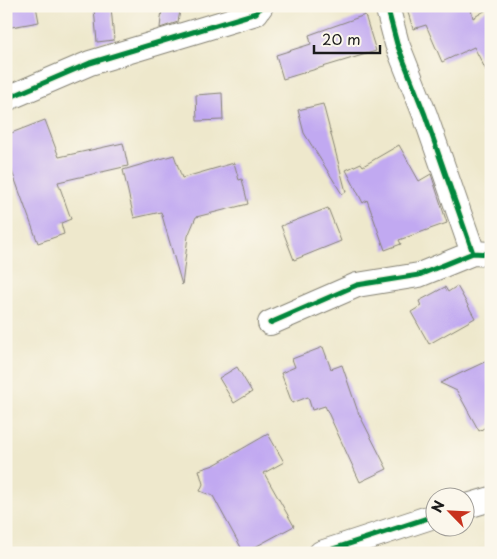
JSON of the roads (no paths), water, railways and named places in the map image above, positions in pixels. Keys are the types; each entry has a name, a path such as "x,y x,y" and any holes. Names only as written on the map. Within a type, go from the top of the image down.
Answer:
{"street":[{"path":"6,100 90,62 256,13 261,6"},
{"path":"270,323 357,285 419,275 482,254 397,44 386,6"},
{"path":"474,504 491,499"},
{"path":"321,553 424,519"}]}
